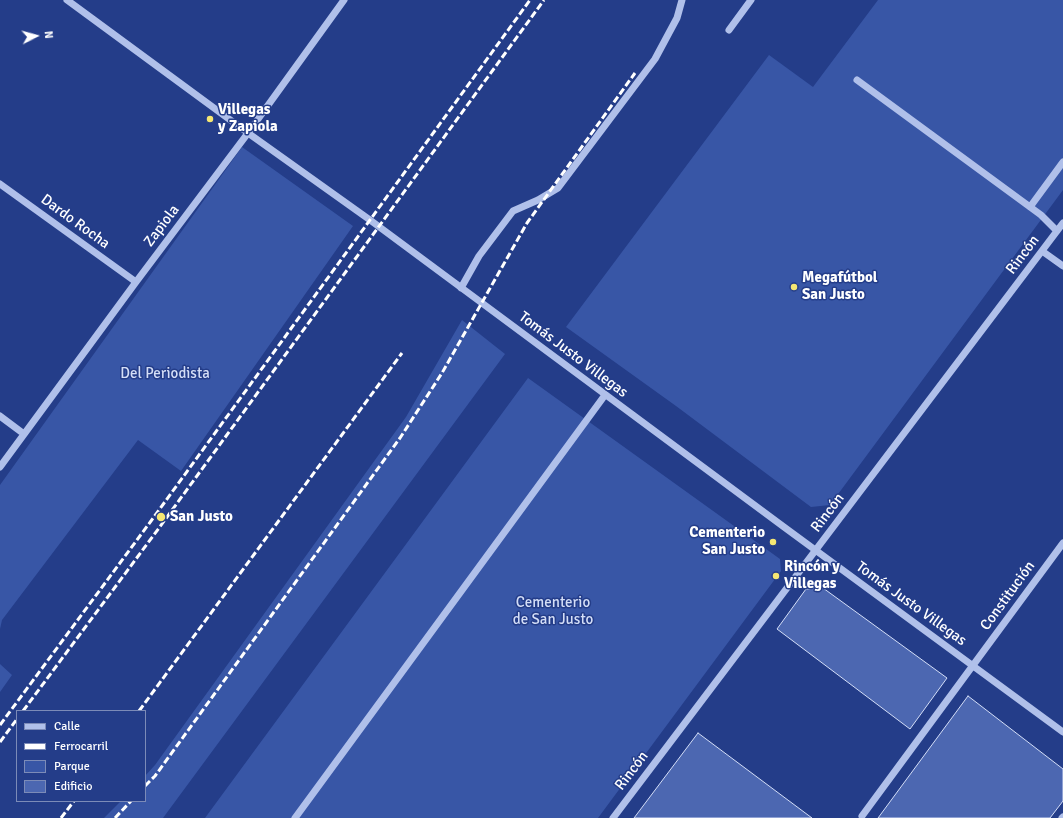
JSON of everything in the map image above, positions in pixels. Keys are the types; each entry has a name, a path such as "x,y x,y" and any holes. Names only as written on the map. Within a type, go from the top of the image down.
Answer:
{"street":[{"name":"Tomás Justo Villegas","path":"67,0 248,133 370,220 1063,732"},
{"name":"Zapiola","path":"0,467 248,133 344,0"},
{"path":"461,288 479,256 513,212 538,200 558,188 563,182 655,59 676,18 682,0"},
{"path":"729,30 751,0"},
{"path":"857,80 1041,215 1057,232"},
{"path":"1030,207 1063,162"},
{"name":"Dardo Rocha","path":"0,184 136,282"},
{"name":"Rincón","path":"613,818 1063,223"},
{"path":"1042,251 1063,266"},
{"path":"295,818 605,394"},
{"path":"0,416 24,434"},
{"name":"Constitución","path":"862,816 1063,543"}],"green space":[{"name":"Megafútbol San Justo","path":"878,0 1063,0 1063,190 830,505 811,507 676,406 566,327 769,55 813,87"},
{"name":"Del Periodista","path":"242,147 353,226 181,471 138,440 2,620 0,629 0,485"},
{"path":"462,320 505,354 163,818 104,818 120,802 146,802 146,775 155,765 406,417"},
{"name":"Cementerio de San Justo","path":"528,378 780,559 781,571 598,818 205,818"},
{"path":"0,664 12,675 0,692"}],"building":[{"path":"823,588 947,678 910,729 777,629 806,589"},
{"path":"968,696 1063,769 1063,801 1050,818 878,818"},
{"path":"698,733 812,818 634,818"}],"railway":[{"path":"0,725 151,521 530,0"},
{"path":"24,710 159,528 544,0"},
{"path":"146,785 155,776 400,438 442,373 527,223 635,73"},
{"path":"140,710 402,353"},
{"path":"0,742 16,720"},
{"path":"61,818 73,802"},
{"path":"115,818 130,802"}],"place":[{"name":"Villegas y Zapiola","path":"210,119"},
{"name":"Megafútbol San Justo","path":"794,287"},
{"name":"San Justo","path":"161,517"},
{"name":"Cementerio San Justo","path":"773,542"},
{"name":"Rincón y Villegas","path":"776,576"}]}
